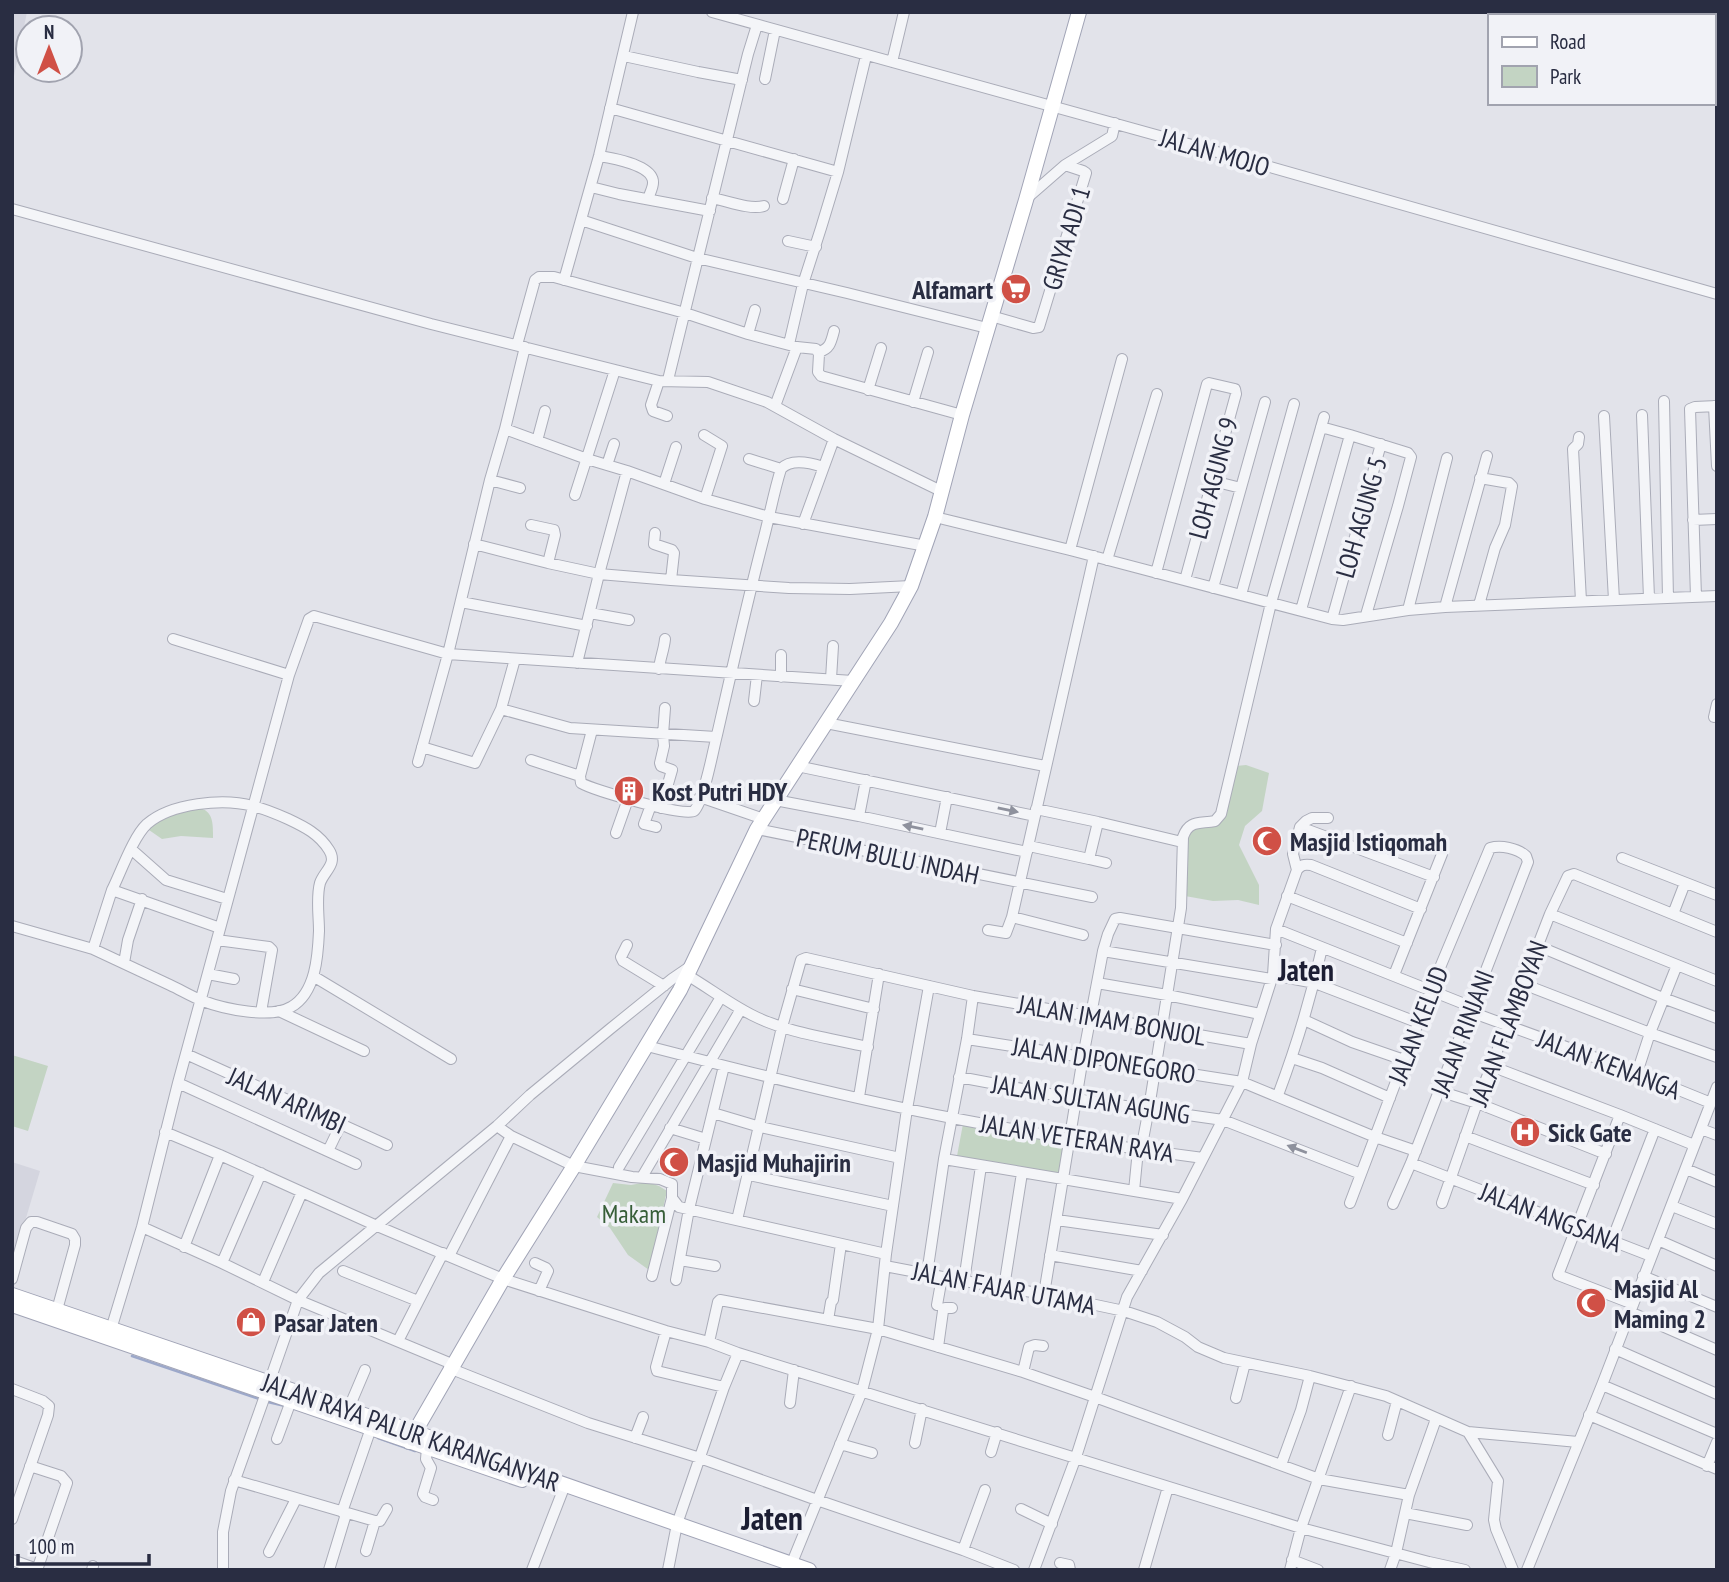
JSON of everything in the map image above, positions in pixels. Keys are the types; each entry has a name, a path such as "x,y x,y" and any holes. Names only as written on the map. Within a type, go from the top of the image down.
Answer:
{"main road":[{"path":"411,1437 503,1279 647,1046 689,971 760,824 891,623 911,586 935,517 1079,12"},
{"name":"JALAN RAYA PALUR KARANGANYAR","path":"12,1295 57,1310 109,1333 370,1433 411,1437 427,1448 674,1535 787,1568 809,1570"},
{"name":"JALAN RAYA PALUR KARANGANYAR","path":"12,1305 109,1333"},
{"name":"JALAN RAYA PALUR KARANGANYAR","path":"291,1402 348,1410 561,1497"}],"street":[{"path":"564,279 591,187 634,12"},
{"name":"JALAN MOJO","path":"712,12 752,20 775,30 1052,106 1114,128 1717,294"},
{"path":"892,62 904,12"},
{"path":"667,416 653,411 651,405 664,380 685,313 748,54 752,20"},
{"path":"765,79 775,30"},
{"path":"624,56 742,80"},
{"path":"775,406 793,345 803,284 838,172 866,56"},
{"path":"610,108 838,172"},
{"path":"1065,165 1110,138 1114,128"},
{"path":"599,156 631,163 651,176 653,182 648,200"},
{"path":"783,199 794,159"},
{"name":"GRIYA ADI 1","path":"989,322 1039,327 1086,173 1065,165 1026,200"},
{"path":"591,187 710,211"},
{"path":"712,198 764,206"},
{"path":"12,209 431,324 615,370 664,380 708,382 775,406 834,439 941,491"},
{"path":"581,220 697,258 803,284 989,322"},
{"path":"788,241 816,247"},
{"path":"418,762 505,429 535,280 544,276 564,279 748,334 812,348 819,352 830,345 834,331"},
{"path":"748,334 755,310"},
{"path":"868,390 881,348"},
{"path":"819,352 819,374 962,415"},
{"path":"913,402 928,352"},
{"path":"1069,550 1122,359"},
{"path":"575,495 615,370"},
{"name":"LOH AGUNG 9","path":"1156,573 1207,384 1234,389 1236,391 1213,481 1185,580"},
{"path":"1107,560 1157,394"},
{"path":"1664,401 1668,598"},
{"path":"1213,588 1265,402"},
{"path":"1241,594 1294,404"},
{"path":"1696,597 1690,409 1715,406 1717,466"},
{"path":"537,441 545,411"},
{"path":"1642,415 1648,598"},
{"path":"1604,416 1614,600"},
{"path":"1134,1191 1181,908 1182,842 1186,828 1193,824 1215,821 1221,814 1271,603 1323,422 1350,435 1381,444"},
{"path":"505,429 705,499 769,517 926,546"},
{"path":"705,435 723,446 705,499"},
{"path":"1301,610 1350,435"},
{"path":"1580,437 1573,449 1581,601"},
{"path":"803,524 834,439"},
{"path":"607,465 614,444"},
{"name":"LOH AGUNG 5","path":"1332,619 1381,444 1408,453 1411,457 1366,615"},
{"path":"664,484 676,447"},
{"path":"1445,607 1487,456"},
{"path":"1408,610 1447,458"},
{"path":"749,459 782,469"},
{"path":"592,730 580,776 581,783 656,806 691,813 694,811 712,759 751,585 782,469 788,464 804,463 823,467"},
{"path":"577,663 627,471"},
{"path":"1479,605 1495,548 1505,525 1512,490 1509,484 1480,478"},
{"path":"490,480 520,488"},
{"path":"1213,481 1241,488"},
{"path":"935,517 1332,619 1343,620 1445,607 1717,596"},
{"path":"1693,520 1717,519"},
{"path":"531,525 554,530 548,563"},
{"path":"655,533 654,544 672,550 674,554 671,580"},
{"path":"474,544 599,574 829,589 911,586"},
{"path":"988,930 1006,933 1012,917 1094,556"},
{"path":"461,602 587,626"},
{"path":"590,613 629,620"},
{"path":"109,1333 142,1227 178,1083 289,675 309,619 314,617 448,654 853,681"},
{"path":"173,639 289,675"},
{"path":"659,669 665,639"},
{"path":"831,679 833,646"},
{"path":"781,655 781,677"},
{"path":"422,747 475,763 500,709 515,659"},
{"path":"754,701 757,675"},
{"path":"1714,717 1717,704"},
{"path":"656,827 644,824 656,806 672,770 660,765 664,746 665,708"},
{"path":"500,709 563,727 716,737"},
{"path":"826,723 1045,766"},
{"path":"531,760 580,776"},
{"path":"797,766 947,797 1098,822 1182,842"},
{"path":"859,816 866,780"},
{"name":"PERUM BULU INDAH","path":"700,797 760,824 1092,897"},
{"path":"940,833 947,797"},
{"path":"616,833 628,799"},
{"path":"775,800 1106,863"},
{"path":"12,926 93,949 201,1001 261,1012 289,1009 299,1001 313,976 319,936 320,881 333,858 323,841 311,831 254,806 211,803 180,808 162,815 141,831 112,890 93,949"},
{"path":"1297,870 1293,854 1300,827 1312,818 1328,818"},
{"path":"1089,859 1098,822"},
{"path":"1300,827 1434,877"},
{"name":"JALAN KELUD","path":"1350,1203 1431,989 1490,848 1516,850 1526,856 1528,862"},
{"path":"131,849 166,880 227,900"},
{"path":"1394,975 1443,854"},
{"path":"1622,858 1717,895"},
{"name":"JALAN RINJANI","path":"1393,1204 1528,862"},
{"path":"1034,1570 1076,1457 1128,1297 1242,1082 1272,977 1276,929 1297,870 1306,864 1311,865 1421,909"},
{"name":"JALAN FLAMBOYAN","path":"1442,1203 1491,1066 1550,914 1568,876 1574,874 1672,914"},
{"path":"1685,883 1672,914 1717,932"},
{"path":"112,890 142,900 218,934 269,947 272,950 261,1012"},
{"path":"1287,896 1407,943"},
{"path":"124,963 128,940 142,900"},
{"path":"1550,914 1717,981"},
{"path":"1012,917 1083,935"},
{"path":"1044,1294 1103,950 1113,922 1117,918 1276,945"},
{"name":"JALAN KENANGA","path":"1276,929 1431,989 1507,1025 1711,1103"},
{"path":"627,946 621,957 623,961 663,986"},
{"path":"1538,946 1717,1018"},
{"path":"1278,1096 1315,984 1322,948"},
{"path":"1103,950 1315,984 1419,1023"},
{"name":"JALAN IMAM BONJOL","path":"792,989 801,960 806,958 973,996 1251,1044"},
{"path":"1637,1073 1676,965"},
{"path":"223,1570 225,1518 234,1480 298,1300 310,1283 324,1268 663,986 689,971 721,997 765,1021 868,1047"},
{"path":"859,1097 879,974"},
{"path":"208,975 234,979"},
{"path":"313,976 451,1059"},
{"path":"1097,983 1261,1014"},
{"path":"1523,984 1717,1057"},
{"path":"787,1568 862,1391 877,1329 907,1109 929,986"},
{"path":"737,1220 792,989 874,1009"},
{"path":"927,1274 973,996"},
{"path":"619,1167 721,997"},
{"path":"497,1126 511,1136 574,1166 642,1177 741,1009"},
{"path":"279,1011 364,1051"},
{"path":"1304,1020 1352,1042 1404,1060"},
{"name":"JALAN DIPONEGORO","path":"967,1038 1242,1082 1416,1151"},
{"name":"JALAN VETERAN RAYA","path":"647,1046 951,1118 1070,1139 1139,1155 1203,1158"},
{"name":"JALAN ARIMBI","path":"186,1054 387,1145"},
{"path":"1292,1058 1390,1098"},
{"path":"676,1280 689,1209 724,1066"},
{"path":"1491,1066 1694,1145"},
{"name":"JALAN SULTAN AGUNG","path":"959,1077 1223,1120 1361,1174"},
{"path":"178,1083 356,1164"},
{"path":"1527,1570 1717,1088"},
{"path":"1439,1091 1477,1103 1606,1154"},
{"path":"713,1112 760,1127 900,1158"},
{"path":"1620,1115 1558,1275 1717,1350"},
{"path":"328,1151 341,1124"},
{"path":"670,1128 706,1139"},
{"path":"1612,1240 1655,1129"},
{"path":"1701,1129 1717,1135"},
{"path":"165,1132 503,1279 1301,1528 1465,1570"},
{"path":"398,1341 511,1136"},
{"path":"1465,1136 1594,1185"},
{"path":"184,1247 220,1155"},
{"path":"944,1159 1182,1199"},
{"name":"JALAN ANGSANA","path":"1411,1163 1651,1256"},
{"path":"964,1281 981,1166"},
{"path":"1685,1169 1717,1182"},
{"path":"222,1263 261,1173"},
{"path":"1004,1287 1022,1173"},
{"path":"749,1175 893,1206"},
{"name":"JALAN FAJAR UTAMA","path":"642,1177 670,1182 673,1188 672,1198 677,1205 689,1209 841,1244 927,1274 1124,1311 1157,1322 1210,1353 1224,1358 1351,1386 1397,1401 1468,1432 1578,1442"},
{"path":"263,1282 302,1192"},
{"path":"652,1276 672,1198"},
{"path":"1672,1206 1717,1224"},
{"path":"1057,1220 1163,1234"},
{"path":"12,1279 26,1228 31,1222 72,1234 75,1242 57,1310"},
{"path":"142,1227 298,1300 588,1423 700,1458 1014,1570"},
{"path":"1658,1240 1717,1266"},
{"path":"828,1320 841,1244"},
{"path":"1050,1255 1142,1271"},
{"path":"680,1260 715,1266"},
{"path":"535,1263 548,1271 540,1291"},
{"path":"343,1271 418,1301"},
{"path":"1643,1276 1717,1307"},
{"path":"937,1305 942,1277"},
{"path":"709,1342 720,1300 877,1329 1095,1396 1319,1479 1409,1494"},
{"path":"938,1347 943,1311 945,1308 952,1308"},
{"path":"666,1331 657,1371 724,1387"},
{"path":"1023,1372 1028,1349 1035,1345 1043,1346"},
{"path":"1615,1349 1717,1394"},
{"path":"668,1570 674,1535 738,1353"},
{"path":"1236,1398 1245,1363"},
{"path":"348,1410 365,1370"},
{"path":"790,1403 794,1370"},
{"path":"1281,1465 1310,1376"},
{"path":"1602,1385 1717,1434"},
{"path":"1318,1570 1291,1565 1301,1528 1351,1386"},
{"path":"12,1390 43,1401 49,1406 12,1518"},
{"path":"1388,1435 1397,1401"},
{"path":"277,1440 291,1402"},
{"path":"915,1443 922,1409"},
{"path":"1590,1415 1712,1467 1717,1443"},
{"path":"635,1438 643,1417"},
{"path":"1390,1570 1409,1494 1436,1419"},
{"path":"991,1452 997,1432"},
{"path":"1468,1432 1499,1481 1494,1520 1513,1570"},
{"path":"329,1570 370,1433"},
{"path":"840,1444 872,1453"},
{"path":"427,1448 426,1460 431,1465 423,1496 433,1500"},
{"path":"12,1560 37,1569 67,1483 61,1476 30,1466"},
{"path":"234,1480 375,1521 380,1521 387,1509"},
{"path":"1144,1570 1168,1487"},
{"path":"963,1550 985,1490"},
{"path":"532,1570 561,1497"},
{"path":"270,1552 296,1499"},
{"path":"1021,1509 1052,1524"},
{"path":"1405,1513 1467,1525"},
{"path":"366,1551 375,1521"}],"shaded area":[{"path":"12,12 27,12 14,14 12,86"},
{"path":"12,1162 40,1171 12,1265"}],"green space":[{"path":"1246,765 1269,773 1262,811 1245,826 1239,845 1259,885 1259,905 1238,900 1213,901 1185,896 1187,838 1199,827 1220,822 1236,766"},
{"path":"199,808 210,815 213,838 181,836 162,839 149,830 157,820"},
{"path":"12,1055 48,1066 28,1131 12,1126"},
{"path":"963,1124 1065,1142 1059,1174 957,1156"},
{"name":"Makam","path":"647,1182 667,1191 649,1270 628,1255 610,1228 597,1217 613,1183 631,1185"}],"waterway":[{"path":"132,1356 262,1400"},
{"path":"268,1402 285,1406"},
{"path":"378,1438 415,1451"}],"place":[{"name":"Alfamart","path":"1016,289"},
{"name":"Kost Putri HDY","path":"629,791"},
{"name":"Masjid Istiqomah","path":"1267,841"},
{"name":"Sick Gate","path":"1525,1132"},
{"name":"Masjid Muhajirin","path":"674,1162"},
{"name":"Masjid Al Maming 2","path":"1591,1303"},
{"name":"Pasar Jaten","path":"251,1322"}],"district":[{"name":"Jaten","path":"1306,969"},
{"name":"Jaten","path":"772,1517"}]}
